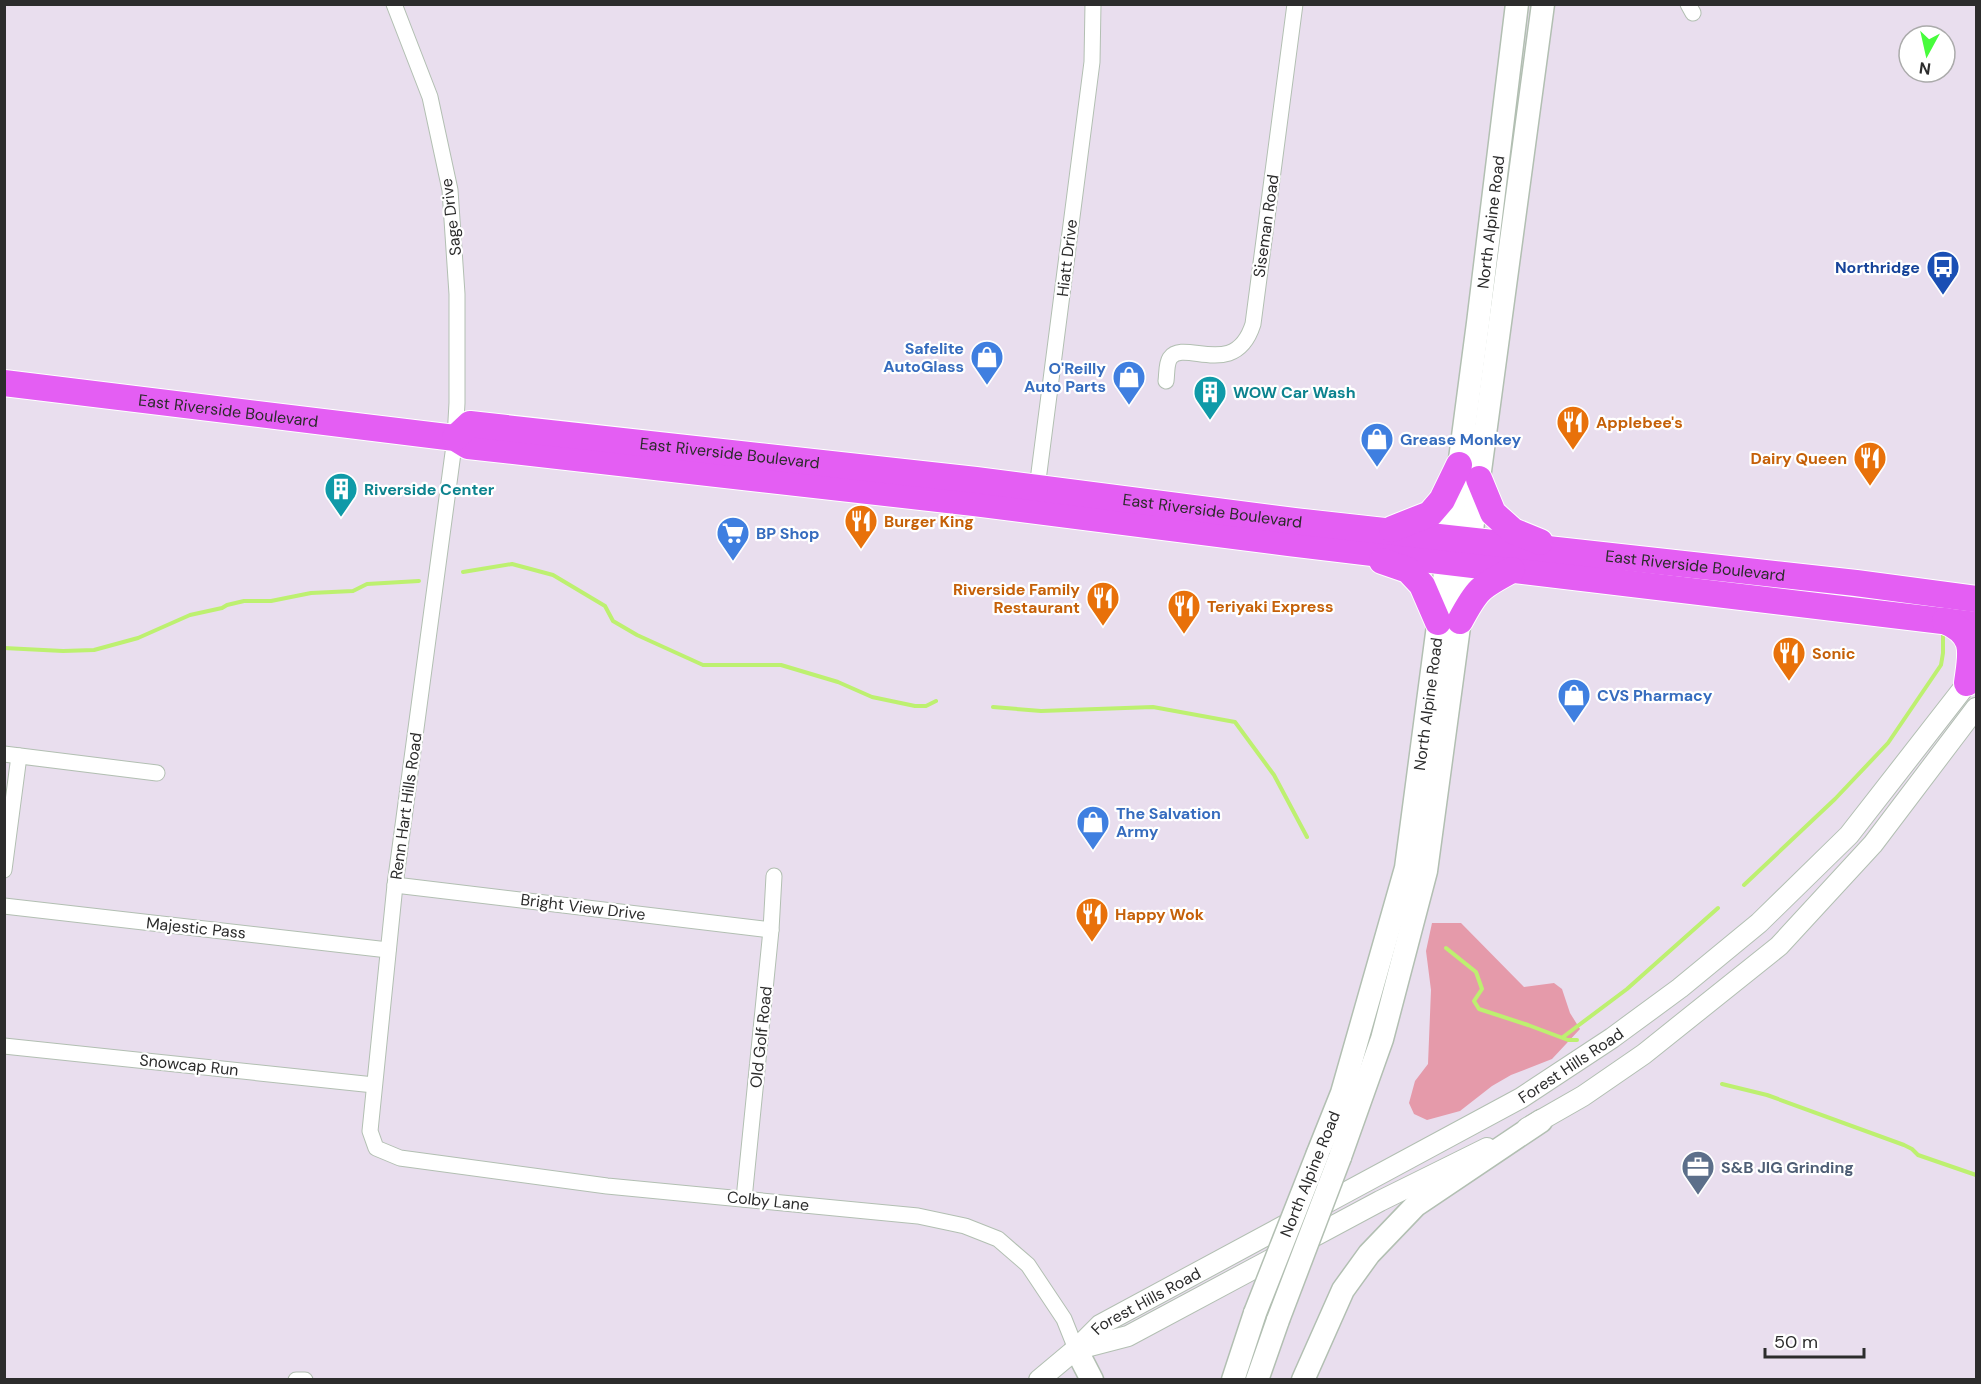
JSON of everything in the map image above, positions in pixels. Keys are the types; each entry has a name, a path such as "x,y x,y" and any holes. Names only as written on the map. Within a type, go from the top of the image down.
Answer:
{"main road":[{"name":"North Alpine Road","path":"1487,340 1517,4"},
{"name":"North Alpine Road","path":"1233,1380 1255,1313 1382,1039 1426,871 1449,622 1469,472 1487,340 1543,4"},
{"name":"East Riverside Boulevard","path":"4,382 455,438 468,446 1389,531 1459,551 1512,570 1977,625"},
{"path":"1389,531 1430,514 1469,472 1493,513 1513,531 1560,551"},
{"name":"East Riverside Boulevard","path":"1036,499 1357,552 1560,551 1977,599"},
{"path":"1357,552 1408,570 1449,622 1484,585 1512,570"},
{"path":"1923,593 1977,592"},
{"path":"1927,619 1944,621 1957,627 1967,636 1971,651 1972,677"},
{"path":"1303,1380 1343,1290 1369,1254 1416,1205 1541,1121"},
{"name":"North Alpine Road","path":"1257,1380 1329,1155"},
{"path":"1076,1349 1092,1380"}],"street":[{"name":"Sage Drive","path":"394,4 430,97 450,190 458,294 455,438"},
{"name":"Hiatt Drive","path":"1036,499 1092,62 1093,4"},
{"name":"Siseman Road","path":"1166,381 1169,359 1173,356 1186,353 1224,355 1242,345 1250,334 1295,4"},
{"name":"Renn Hart Hills Road","path":"400,1158 375,1148 370,1131 395,885 455,438"},
{"name":"Forest Hills Road","path":"1039,1380 1100,1325 1521,1098 1612,1038 1680,988 1759,922 1849,835 1972,677"},
{"name":"Forest Hills Road","path":"1076,1349 1128,1336 1380,1201 1541,1121 1644,1054 1779,946 1874,844 1977,708"},
{"path":"4,870 12,755 157,773"},
{"name":"Old Golf Road","path":"744,1199 771,930 774,876"},
{"name":"Bright View Drive","path":"395,885 771,930"},
{"name":"Majestic Pass","path":"4,906 388,950"},
{"name":"Snowcap Run","path":"4,1046 374,1085"},
{"name":"Colby Lane","path":"400,1158 608,1186 918,1216 965,1226 998,1239 1028,1265 1064,1318 1076,1349"},
{"path":"296,1380 305,1380"}],"shaded area":[{"path":"1432,923 1461,923 1524,987 1554,983 1562,989 1570,1013 1580,1029 1552,1059 1511,1075 1492,1086 1460,1111 1427,1120 1414,1114 1409,1103 1415,1081 1428,1064 1431,990 1426,951"}],"waterway":[{"path":"463,572 512,564 553,575 605,606 613,621 637,635 703,665 781,665 838,682 872,697 915,706 926,706 936,701"},
{"path":"4,648 94,650 138,638 190,615 244,601 271,601 311,593 353,591 367,584 419,581"},
{"path":"1744,885 1835,799 1888,743 1941,665 1943,635"},
{"path":"993,707 1041,711 1153,707 1235,722 1274,775 1307,837"},
{"path":"1563,1037 1627,989 1718,908"},
{"path":"1446,948 1476,972 1482,989 1474,1001 1479,1009 1568,1040 1577,1040"},
{"path":"1722,1084 1767,1095 1904,1145 1918,1155 1976,1175"}],"place":[{"name":"Northridge","path":"1943,296"},
{"name":"Safelite AutoGlass","path":"987,386"},
{"name":"O'Reilly Auto Parts","path":"1129,406"},
{"name":"WOW Car Wash","path":"1210,421"},
{"name":"Applebee's","path":"1573,451"},
{"name":"Grease Monkey","path":"1377,468"},
{"name":"Dairy Queen","path":"1870,487"},
{"name":"Riverside Center","path":"341,518"},
{"name":"Burger King","path":"861,550"},
{"name":"BP Shop","path":"733,562"},
{"name":"Riverside Family Restaurant","path":"1103,627"},
{"name":"Teriyaki Express","path":"1184,635"},
{"name":"Sonic","path":"1789,682"},
{"name":"CVS Pharmacy","path":"1574,724"},
{"name":"The Salvation Army","path":"1093,851"},
{"name":"Happy Wok","path":"1092,943"},
{"name":"S&B JIG Grinding","path":"1698,1196"}]}
